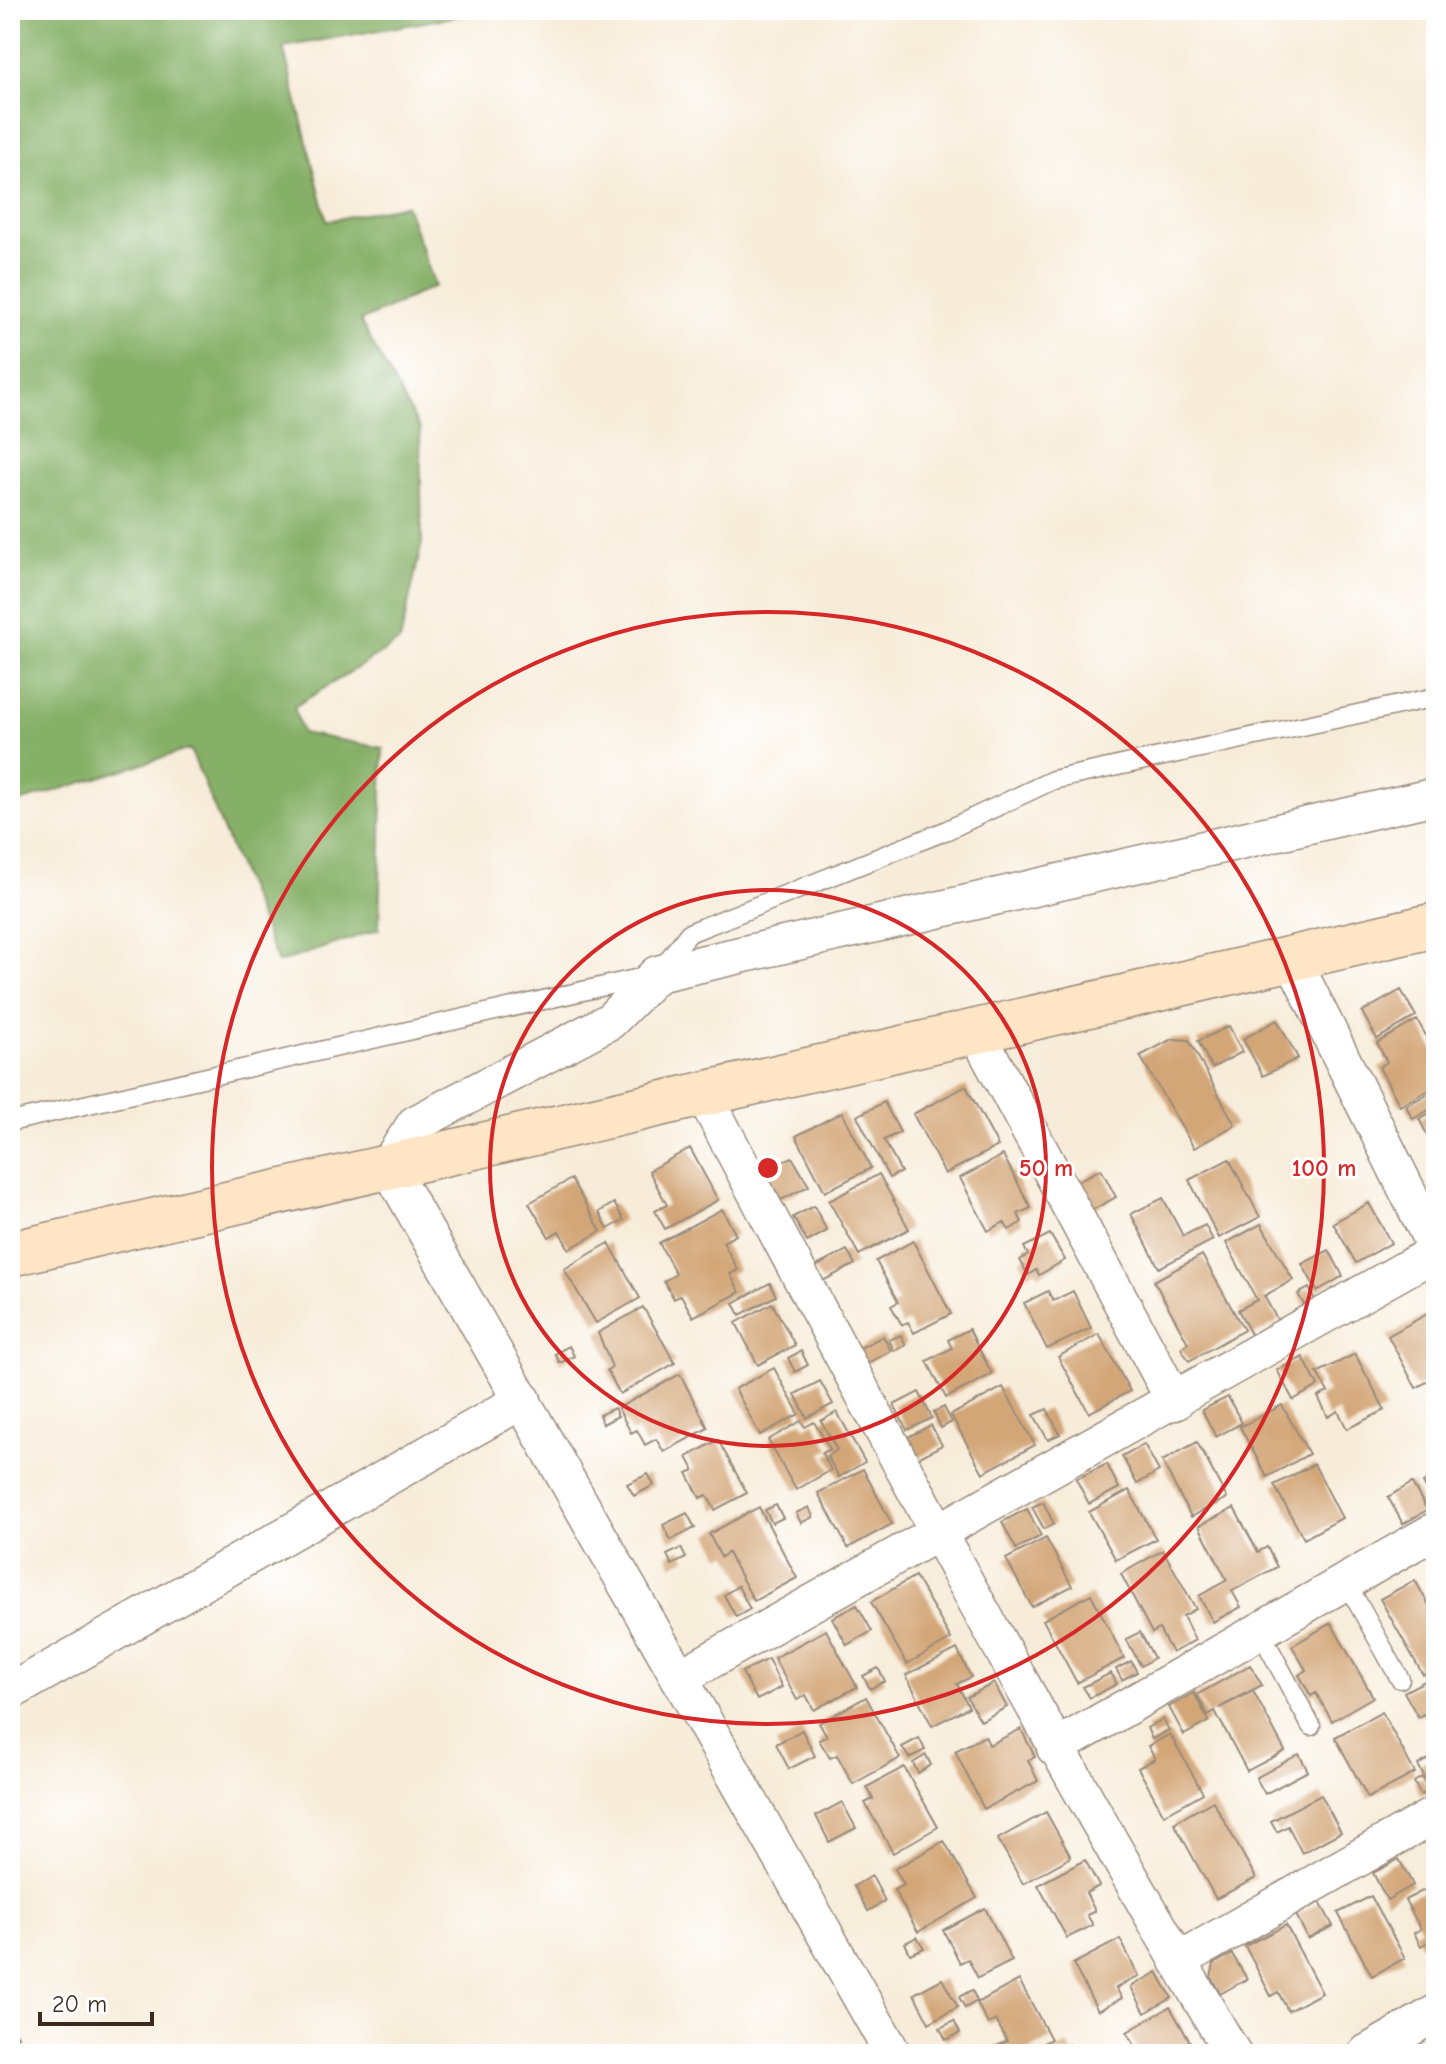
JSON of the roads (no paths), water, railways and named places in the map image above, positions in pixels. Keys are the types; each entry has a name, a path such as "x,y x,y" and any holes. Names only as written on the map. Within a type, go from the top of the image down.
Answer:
{"street":[{"path":"388,1165 415,1124 610,1021 657,974 1436,796"},
{"path":"10,1254 1436,925"},
{"path":"679,1678 1175,1402 1436,1251 1293,960"},
{"path":"976,1031 1175,1402"},
{"path":"704,1095 936,1533 1055,1748 1233,2054"},
{"path":"388,1165 893,2054"},
{"path":"10,1692 523,1400"},
{"path":"1055,1748 1435,1533"},
{"path":"1178,1961 1436,1814"},
{"path":"1365,2054 1436,2013"}],"lane":[{"path":"10,1122 657,974 689,933 945,831 1053,780 1436,697"},
{"path":"1346,1582 1400,1679"},
{"path":"1260,1631 1311,1726"}]}
